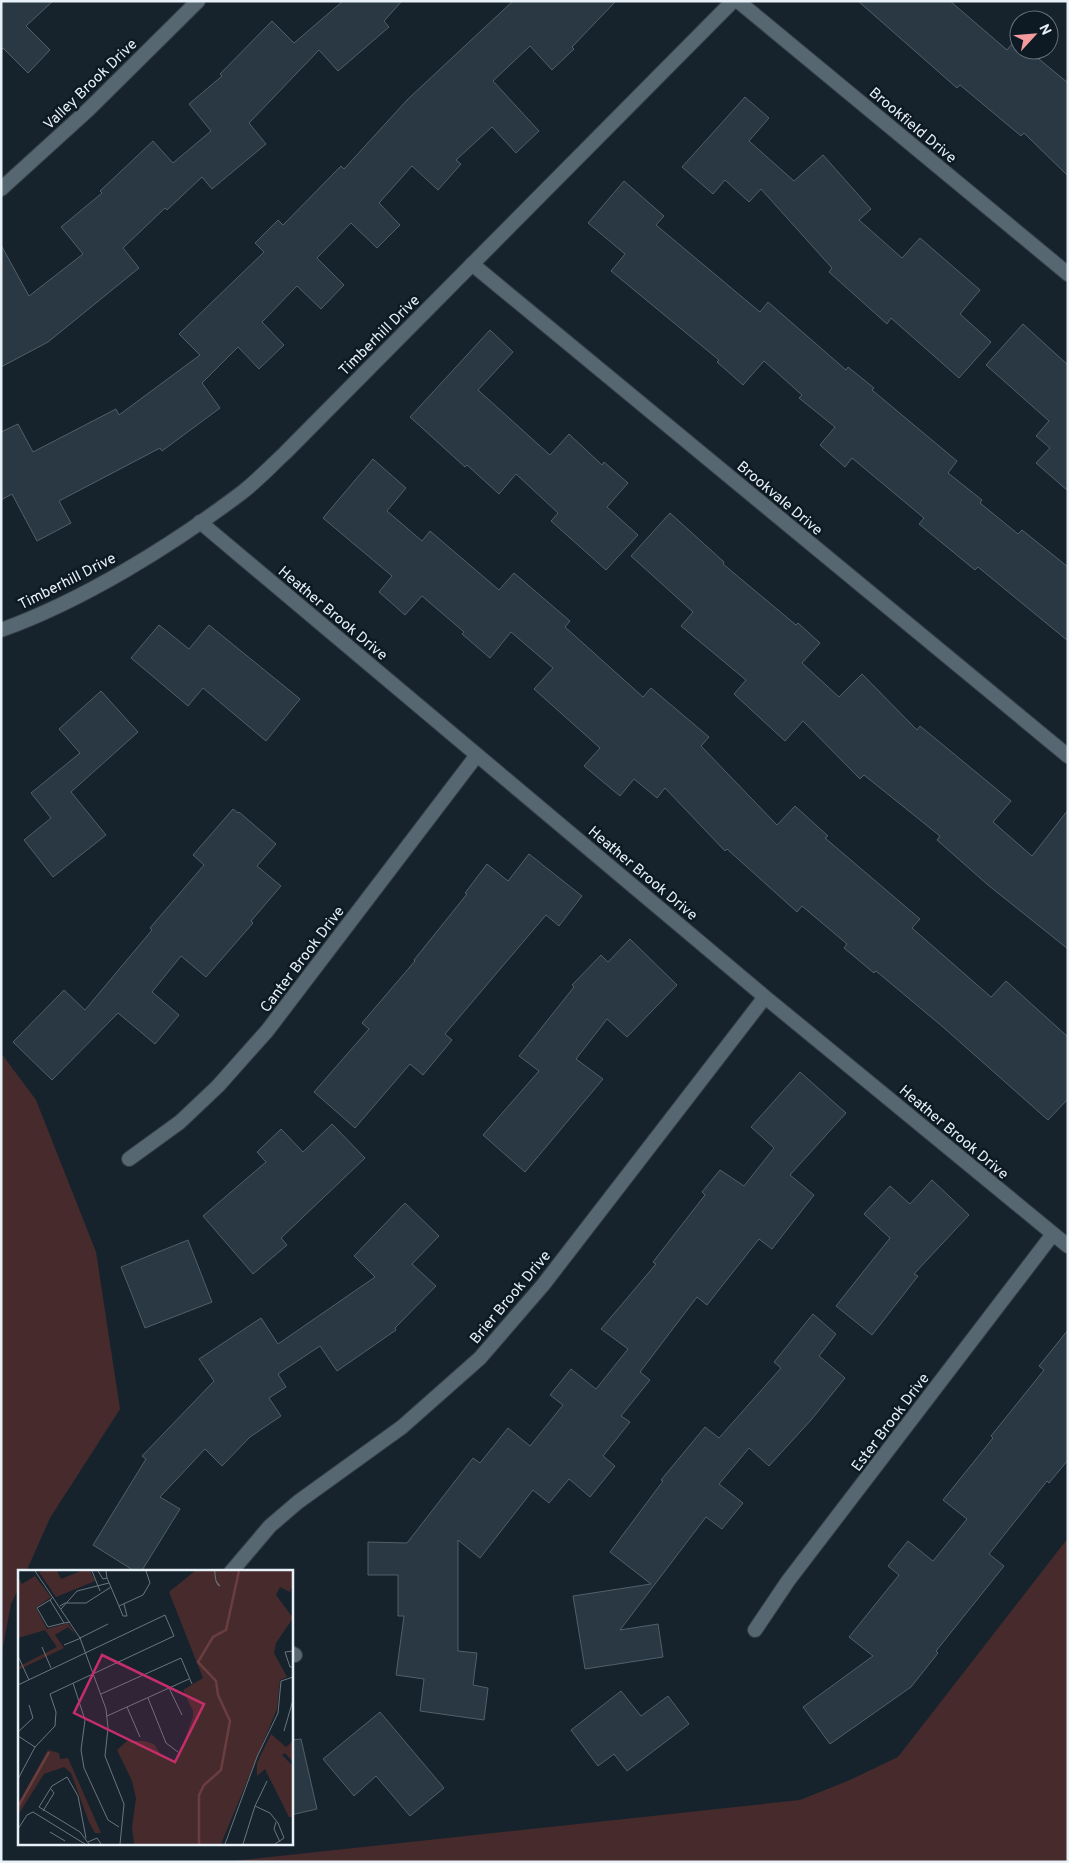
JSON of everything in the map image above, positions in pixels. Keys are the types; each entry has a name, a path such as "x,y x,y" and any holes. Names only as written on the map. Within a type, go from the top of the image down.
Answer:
{"street":[{"name":"Valley Brook Drive","path":"1,188 89,108 198,1"},
{"name":"Timberhill Drive","path":"1,630 24,622 84,593 144,559 241,493 285,453 733,1"},
{"name":"Brookfield Drive","path":"738,1 1068,274"},
{"name":"Brookvale Drive","path":"472,264 1068,756"},
{"name":"Heather Brook Drive","path":"200,522 765,997 1068,1246"},
{"name":"Canter Brook Drive","path":"129,1158 180,1122 218,1086 267,1031 477,755"},
{"name":"Brier Brook Drive","path":"234,1570 270,1526 298,1502 402,1427 480,1358 542,1285 765,997"},
{"name":"Ester Brook Drive","path":"755,1630 788,1582 1053,1234"}],"shaded area":[{"path":"1,1053 36,1100 96,1252 120,1409 50,1518 27,1570 18,1570 18,1590 11,1604 1,1657"},
{"path":"1068,1538 1068,1862 224,1862 800,1800 850,1780 898,1757"}],"building":[{"path":"1,1 53,1 26,26 50,50 28,73 3,48 1,50"},
{"path":"343,1 402,1 384,21 389,27 338,71 319,50 249,123 266,144 212,189 202,177 167,210 165,208 123,248 139,268 48,342 1,367 1,245 29,296 83,254 61,227 102,193 100,191 153,141 173,163 211,131 189,104 222,76 220,74 272,21 294,43"},
{"path":"513,1 616,1 572,47 574,49 552,70 530,46 493,81 539,131 516,153 492,127 456,160 461,164 438,190 412,166 379,203 400,225 377,248 351,223 317,258 344,285 321,309 297,286 262,322 284,345 259,369 238,347 202,383 220,408 162,451 160,448 59,501 71,523 37,541 12,494 1,500 1,432 18,424 33,452 116,409 119,415 200,355 179,334 264,252 255,243 278,220 283,225 341,166 344,169 408,99"},
{"path":"858,1 950,1 1007,50 1009,48 1009,60 1040,60 1068,83 1068,176 1024,133 1021,136 960,85 957,88"},
{"path":"745,97 769,118 749,141 794,181 823,155 871,209 859,220 902,258 920,238 980,290 960,314 991,342 959,378 891,318 887,324 829,272 832,268 761,189 749,202 725,180 713,194 682,167"},
{"path":"624,181 664,216 656,225 760,312 768,302 846,370 848,367 874,388 872,390 957,461 948,473 982,500 980,503 1018,534 1022,530 1068,567 1068,641 978,567 975,570 919,524 924,518 852,458 845,467 820,445 835,427 799,398 802,395 764,361 743,385 717,362 719,360 611,271 625,254 588,223"},
{"path":"1023,324 1068,365 1068,491 1036,463 1050,448 1036,436 1049,421 986,365"},
{"path":"490,330 513,352 478,390 550,455 569,434 602,465 604,462 628,483 607,507 638,535 606,570 551,521 558,513 516,474 499,494 467,465 465,467 410,417"},
{"path":"373,459 406,488 387,511 422,541 430,531 499,590 514,573 570,621 565,627 643,697 651,688 709,737 701,746 777,825 795,806 828,836 825,838 920,919 912,928 991,997 1006,981 1068,1037 1068,1099 1048,1120 943,1027 876,971 874,973 844,948 847,944 802,906 797,912 727,849 725,851 665,788 657,798 634,779 620,796 584,766 600,748 534,689 553,668 511,632 490,658 462,634 464,632 422,596 405,615 379,592 392,576 323,518"},
{"path":"670,513 724,562 723,564 796,625 798,623 820,643 802,663 839,697 862,674 917,730 920,726 1011,801 993,822 1032,856 1068,810 1068,949 988,885 937,840 940,836 864,775 860,779 803,721 785,741 734,694 746,680 681,626 693,612 631,556"},
{"path":"159,625 189,649 209,625 300,699 266,741 203,688 188,706 131,658"},
{"path":"101,691 138,732 71,792 106,835 53,877 24,840 51,818 31,793 80,753 59,729"},
{"path":"233,809 276,844 257,866 281,886 251,921 253,923 206,977 181,956 152,992 179,1015 155,1044 118,1013 52,1080 13,1042 64,990 85,1010 152,930 150,928 204,865 193,855"},
{"path":"529,854 582,896 559,926 546,915 445,1034 452,1040 423,1075 410,1064 355,1128 314,1092 369,1029 362,1023 415,961 467,894 465,893 487,864 508,881"},
{"path":"630,939 677,985 627,1037 607,1019 576,1059 603,1079 525,1172 483,1135 539,1071 519,1056 574,987 572,985 601,955 608,962"},
{"path":"800,1072 846,1113 790,1175 814,1195 772,1249 759,1239 707,1305 697,1297 640,1372 650,1380 621,1416 630,1422 603,1456 615,1466 590,1497 569,1479 549,1503 533,1490 480,1558 458,1540 458,1651 477,1653 473,1685 488,1688 484,1720 420,1711 424,1679 396,1675 404,1616 398,1616 398,1575 368,1575 368,1542 407,1543 473,1458 480,1463 508,1428 530,1446 563,1405 550,1395 571,1369 596,1389 628,1349 601,1329 656,1264 653,1262 705,1195 702,1192 720,1170 744,1186 774,1148 751,1127"},
{"path":"332,1124 365,1158 281,1238 287,1245 253,1274 203,1216 266,1162 257,1152 281,1129 303,1152"},
{"path":"932,1180 969,1215 914,1274 918,1276 872,1335 836,1306 890,1238 864,1214 890,1186 910,1204"},
{"path":"405,1203 439,1236 412,1264 436,1286 395,1328 396,1330 337,1371 320,1346 278,1374 286,1387 269,1398 281,1416 250,1437 222,1466 205,1449 160,1497 180,1509 142,1570 133,1570 93,1545 146,1459 142,1456 214,1381 199,1359 261,1318 278,1344 375,1277 354,1256"},
{"path":"188,1240 212,1302 145,1328 121,1267"},
{"path":"813,1314 836,1334 819,1356 845,1378 811,1420 769,1466 749,1448 719,1484 743,1503 722,1529 706,1517 620,1630 658,1624 663,1657 585,1669 573,1596 651,1584 610,1552 663,1481 661,1480 705,1427 719,1438 781,1368 774,1362"},
{"path":"1068,1330 1068,1460 1049,1483 1047,1481 989,1554 1004,1566 936,1651 938,1653 911,1687 830,1744 803,1707 873,1656 849,1637 899,1575 888,1566 908,1541 933,1561 967,1519 943,1500 1044,1370 1039,1366"},
{"path":"621,1691 641,1716 668,1696 689,1724 627,1771 614,1754 598,1766 571,1730"},
{"path":"380,1712 444,1788 410,1816 376,1776 354,1796 323,1759"},
{"path":"301,1739 317,1809 292,1815 292,1740"}]}
